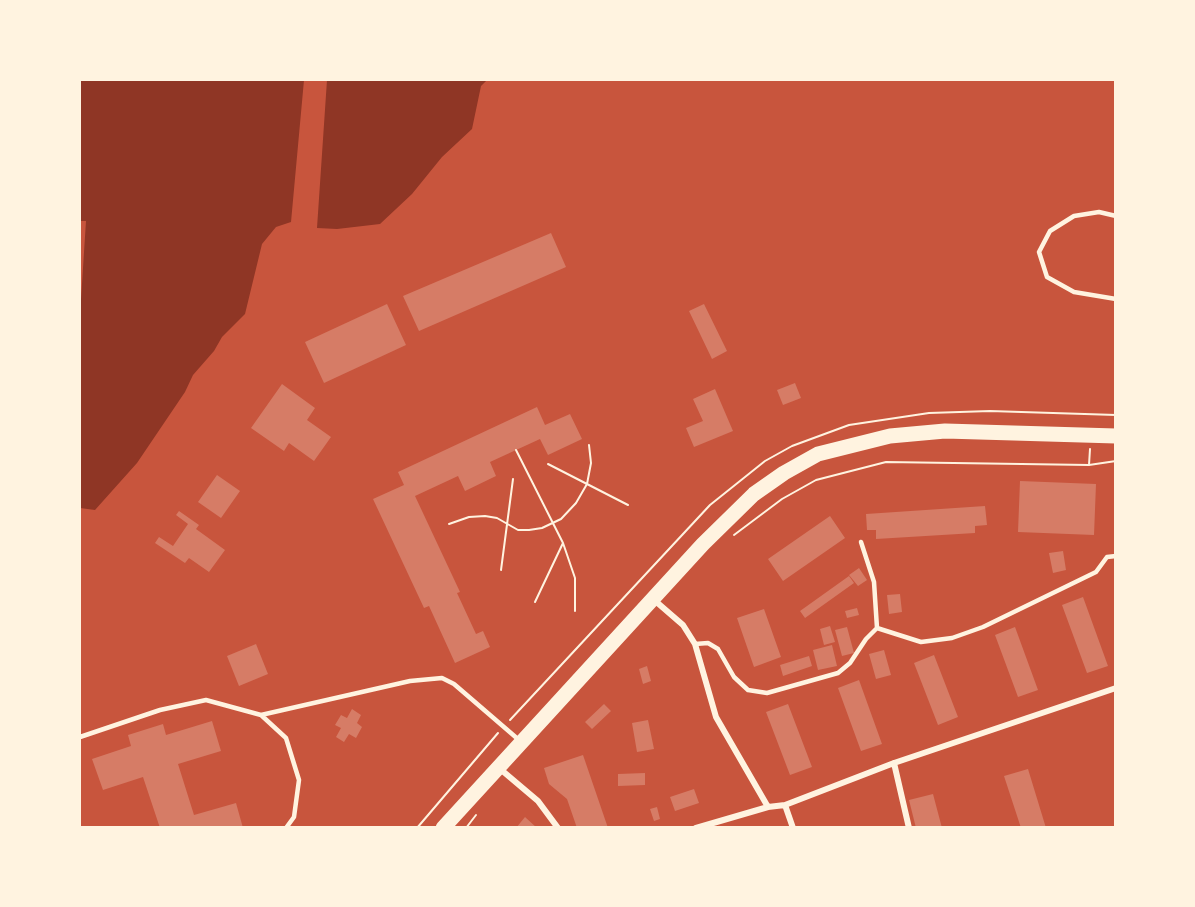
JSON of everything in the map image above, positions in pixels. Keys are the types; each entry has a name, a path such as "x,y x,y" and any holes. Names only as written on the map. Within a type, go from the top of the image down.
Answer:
{"highway":[{"path":"443,828 652,598 754,494 784,473 818,454 890,436 945,431 1116,436"}],"street":[{"path":"652,598 683,625 695,644 716,717 768,807"},
{"path":"696,828 768,807 785,805 894,763 1116,688"},
{"path":"894,763 909,828"},
{"path":"499,768 538,801 558,828"},
{"path":"785,805 792,828"}],"lane":[{"path":"1116,216 1099,212 1074,216 1050,231 1039,252 1047,277 1074,292 1116,299"},
{"path":"695,644 708,643 718,649 734,677 748,690 767,693 838,673 850,663 866,639 877,628 874,582 861,542"},
{"path":"877,628 921,642 952,638 983,627 1096,572 1107,557 1116,556"},
{"path":"261,715 430,678 442,678 454,684 521,742"},
{"path":"80,737 160,710 206,700 261,715 286,738 299,780 294,817 286,828"}],"path":[{"path":"417,828 465,768 710,505 765,460 792,446 849,425 929,413 990,411 1116,415"},
{"path":"1089,465 1091,414"},
{"path":"450,524 469,517 485,516 518,530 529,530 553,522 569,513 587,484 591,463 589,445"},
{"path":"516,450 563,543 574,578 575,611"},
{"path":"727,541 782,499 816,480 886,462 1089,465 1116,461"},
{"path":"548,464 628,504"},
{"path":"501,570 513,479"},
{"path":"535,602 563,543"},
{"path":"466,828 479,811"}],"shaded area":[{"path":"80,80 304,80 291,222 276,227 262,244 245,314 222,337 214,351 193,375 185,392 137,463 95,510 80,508 80,315 86,221 80,221"},
{"path":"327,80 487,80 481,86 472,129 442,157 412,194 380,224 337,229 317,228"}],"building":[{"path":"551,233 566,267 419,331 403,296"},
{"path":"387,304 406,345 324,383 305,342"},
{"path":"704,304 727,351 712,359 689,311"},
{"path":"795,383 801,398 783,405 777,390"},
{"path":"282,384 315,408 307,420 331,437 314,461 289,443 284,451 251,428"},
{"path":"715,389 733,431 694,447 686,428 703,421 693,399"},
{"path":"537,407 545,425 570,414 582,439 548,455 540,439 490,462 496,476 465,491 458,476 415,496 460,592 457,593 476,634 483,631 490,647 455,663 429,606 424,608 373,499 404,485 398,472"},
{"path":"217,475 240,491 221,518 198,502"},
{"path":"1020,481 1096,484 1094,535 1018,532"},
{"path":"985,506 987,525 975,526 975,533 876,539 876,530 867,530 866,514"},
{"path":"179,511 199,525 196,529 225,550 209,572 189,558 185,563 155,543 159,537 173,546 188,524 176,515"},
{"path":"830,516 845,538 783,581 768,559"},
{"path":"1063,551 1066,570 1053,573 1049,553"},
{"path":"859,568 867,580 858,586 849,575"},
{"path":"849,576 854,583 805,618 800,611"},
{"path":"900,594 902,612 889,614 887,595"},
{"path":"1083,597 1108,666 1087,673 1062,605"},
{"path":"857,608 859,615 847,618 845,611"},
{"path":"764,609 781,657 754,667 737,618"},
{"path":"830,626 835,642 824,645 820,629"},
{"path":"847,627 854,653 842,656 835,630"},
{"path":"1015,627 1038,690 1018,697 995,635"},
{"path":"256,644 268,674 239,686 227,656"},
{"path":"832,645 837,666 818,670 813,650"},
{"path":"884,650 891,675 876,679 869,654"},
{"path":"934,655 958,717 938,725 914,663"},
{"path":"809,656 812,666 783,676 780,665"},
{"path":"647,666 651,681 643,684 639,669"},
{"path":"859,680 882,744 861,751 838,688"},
{"path":"604,704 611,711 592,729 585,722"},
{"path":"788,704 812,767 790,775 766,712"},
{"path":"352,709 361,715 357,723 362,727 356,738 349,734 344,742 336,737 341,728 335,725 341,715 347,718"},
{"path":"648,720 654,749 637,752 632,723"},
{"path":"212,721 221,751 178,764 194,815 236,803 243,828 160,828 143,777 103,790 92,759 131,746 128,735 163,724 166,735"},
{"path":"583,755 608,828 577,828 567,799 549,784 544,768"},
{"path":"1028,769 1046,828 1021,828 1004,776"},
{"path":"645,773 645,785 618,786 618,774"},
{"path":"694,789 699,803 675,811 670,797"},
{"path":"933,794 942,828 916,828 909,800"},
{"path":"657,807 660,819 654,821 650,809"},
{"path":"525,817 537,828 516,828"}]}
